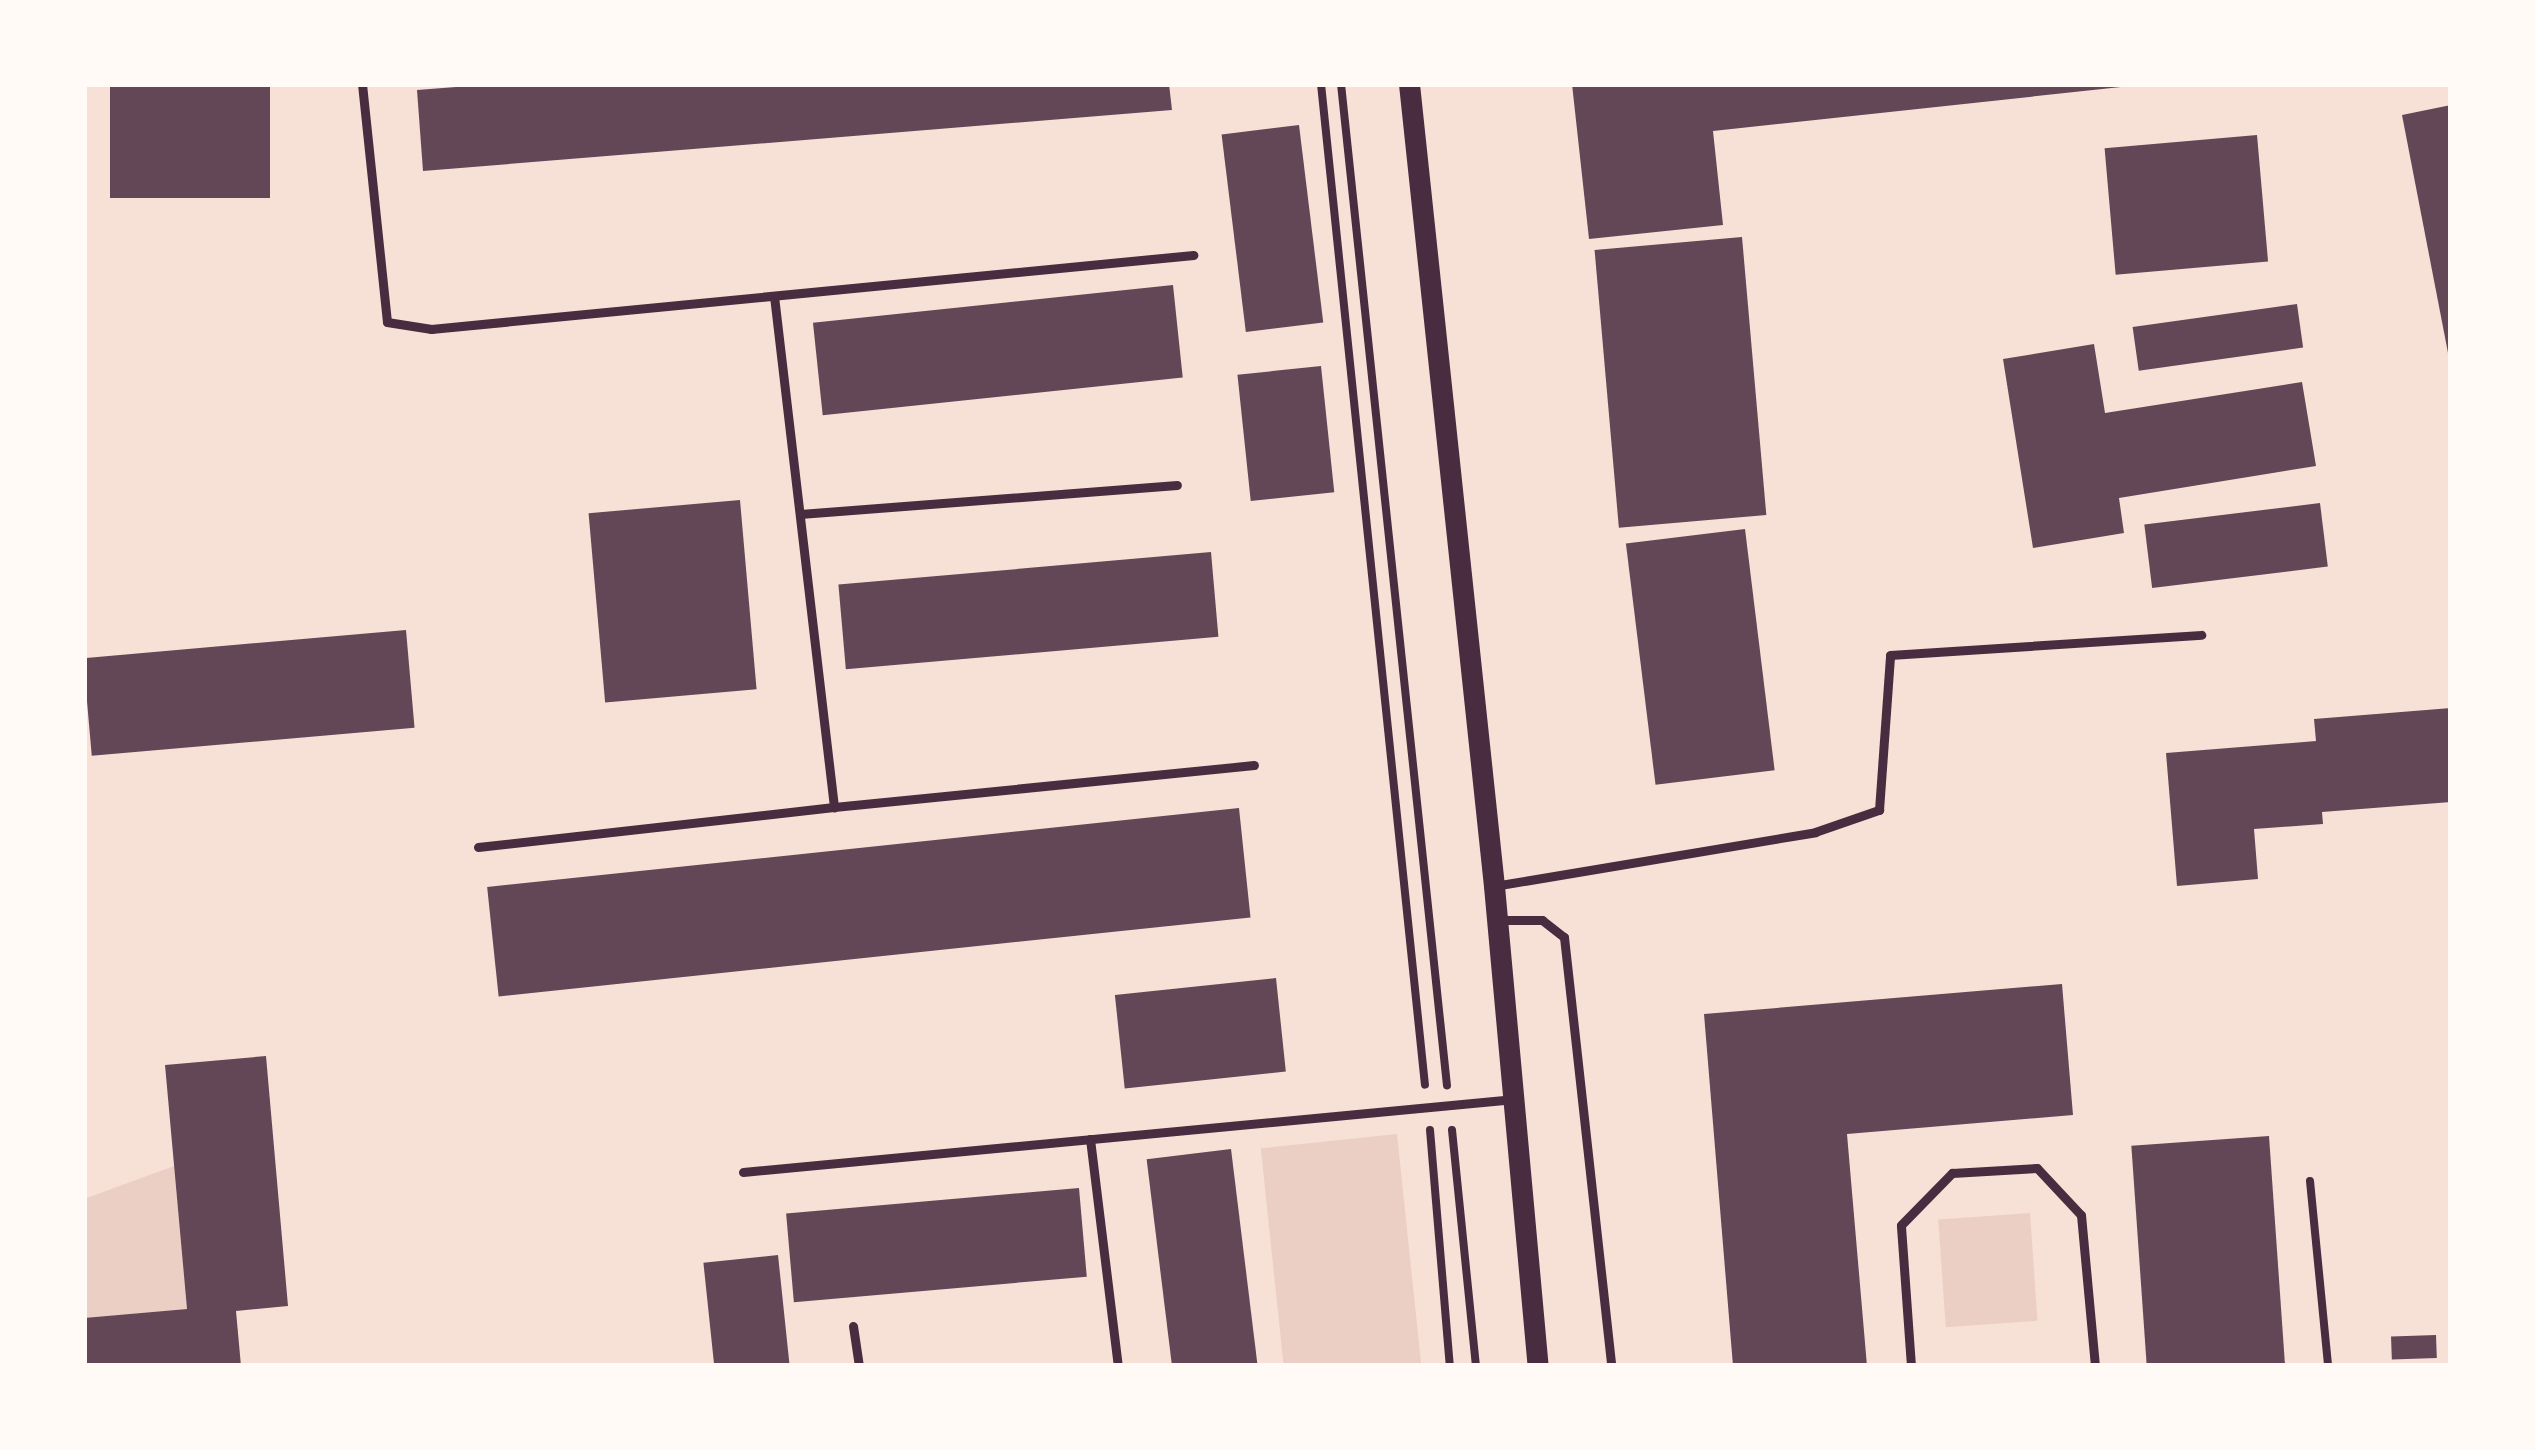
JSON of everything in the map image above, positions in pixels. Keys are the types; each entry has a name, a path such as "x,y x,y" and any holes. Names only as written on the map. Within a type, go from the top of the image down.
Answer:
{"street":[{"path":"1408,84 1494,886 1538,1366"}],"lane":[{"path":"362,84 387,322 431,329 1193,254"},
{"path":"774,296 834,807"},
{"path":"800,514 1177,485"},
{"path":"1494,886 1815,832 1879,810 1890,655 2201,635"},
{"path":"478,847 1254,766"},
{"path":"1497,920 1543,920 1564,938 1612,1366"},
{"path":"743,1172 1515,1099"},
{"path":"1090,1139 1118,1366"},
{"path":"1911,1366 1901,1225 1952,1173 2037,1168 2081,1215 2095,1366"},
{"path":"853,1325 859,1366"}],"path":[{"path":"1321,84 1428,1106 1450,1366"},
{"path":"1341,84 1476,1366"},
{"path":"2310,1180 2328,1366"}],"shaded area":[{"path":"1397,1134 1421,1366 1284,1366 1261,1148"},
{"path":"174,1166 187,1309 84,1318 84,1199"},
{"path":"2030,1213 2038,1321 1946,1327 1938,1219"}],"building":[{"path":"110,84 270,84 270,198 110,198"},
{"path":"495,84 1169,84 1172,110 423,171 417,90"},
{"path":"1572,84 2121,87 1713,131 1723,225 1589,239"},
{"path":"2451,105 2451,358 2449,358 2402,115"},
{"path":"1299,125 1323,323 1246,332 1222,135"},
{"path":"2257,135 2268,262 2116,275 2105,148"},
{"path":"1742,237 1766,515 1619,528 1595,250"},
{"path":"1173,285 1183,377 823,415 813,323"},
{"path":"2297,304 2303,348 2139,371 2133,327"},
{"path":"2094,344 2105,413 2302,382 2316,466 2119,498 2124,533 2033,548 2003,359"},
{"path":"1321,366 1334,492 1251,501 1237,375"},
{"path":"740,500 757,689 605,703 589,513"},
{"path":"2320,503 2328,567 2152,588 2144,525"},
{"path":"1745,529 1775,770 1656,785 1626,544"},
{"path":"1211,552 1218,637 846,669 838,585"},
{"path":"406,630 415,728 92,756 84,658"},
{"path":"2451,708 2451,802 2322,812 2323,824 2254,829 2258,879 2177,886 2166,753 2316,741 2314,719"},
{"path":"1239,808 1250,917 499,996 487,887"},
{"path":"1276,978 1286,1071 1125,1088 1115,995"},
{"path":"2062,984 2073,1115 1847,1134 1867,1366 1733,1366 1704,1014"},
{"path":"266,1056 288,1306 236,1311 241,1366 84,1366 84,1318 187,1309 165,1065"},
{"path":"2269,1136 2285,1365 2147,1366 2131,1146"},
{"path":"1231,1149 1258,1365 1172,1366 1147,1159"},
{"path":"1079,1188 1087,1277 794,1302 786,1214"},
{"path":"778,1255 790,1366 714,1366 703,1263"},
{"path":"2436,1335 2437,1358 2392,1360 2391,1337"}]}
